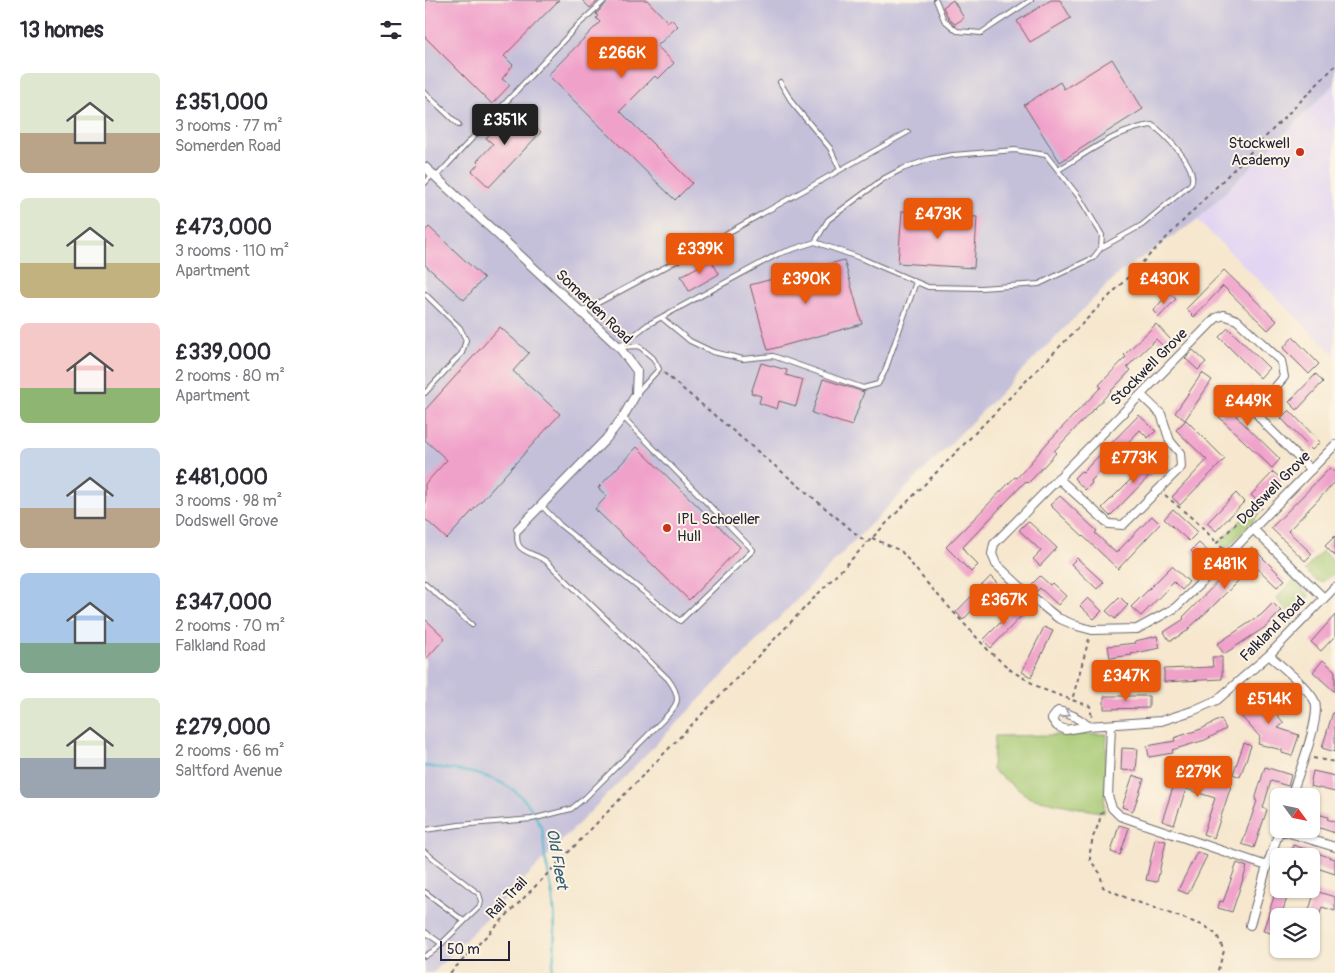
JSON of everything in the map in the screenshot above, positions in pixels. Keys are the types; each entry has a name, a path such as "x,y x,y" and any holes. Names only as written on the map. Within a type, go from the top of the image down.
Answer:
{"street":[{"name":"Somerden Road","path":"425,167 619,347 637,371 636,394 623,417 606,438 519,529"},
{"name":"Stockwell Grove","path":"992,554 995,544 1059,478 1217,318 1224,315 1237,320 1281,362 1284,377 1260,405 1258,415 1311,470"},
{"path":"1059,478 1109,524 1123,525 1181,467 1180,453 1170,441 1161,414 1141,395"},
{"name":"Dodswell Grove","path":"992,554 997,564 1028,594 1057,618 1092,630 1137,629 1175,608 1335,445"},
{"path":"1253,529 1324,598"},
{"name":"Falkland Road","path":"1091,726 1161,721 1192,711 1217,700 1269,655 1335,587"},
{"path":"1269,655 1309,692 1315,702 1315,722 1294,788"},
{"path":"1111,726 1108,796 1112,808 1120,816 1267,866"},
{"path":"1250,925 1277,838"},
{"path":"1306,838 1335,847"}],"lane":[{"path":"425,184 435,176 578,25 605,0"},
{"path":"936,0 943,20 957,31 981,33 1031,0"},
{"path":"780,82 793,104 830,148 840,170"},
{"path":"425,93 459,125"},
{"path":"619,347 647,326 777,254 815,242 863,259 928,287 981,288 1039,284 1093,258 1101,248 1142,225 1191,184 1193,175 1185,159 1162,132 1152,125 1139,126 1109,140 1058,170"},
{"path":"581,312 699,249 908,132"},
{"path":"815,242 828,220 883,179 902,169 930,159 953,155 1015,150 1045,155 1079,197 1102,235 1101,248"},
{"path":"662,318 690,341 713,352 743,359 773,356 863,388 878,384 885,371 916,282"},
{"path":"425,294 460,328 466,340 462,353 425,393"},
{"path":"619,347 639,346 653,358 659,369 636,394"},
{"path":"541,505 560,525 680,621 753,550 623,417"},
{"path":"425,830 532,819 571,809 586,797 673,710 678,702 677,691 668,679 546,561 519,547 516,540 519,529"},
{"path":"425,584 472,625"},
{"path":"425,852 479,894 481,901 480,906 442,944 425,956"},
{"path":"425,892 464,921"},
{"path":"425,932 442,944"}],"path":[{"name":"Rail Trail","path":"450,973 867,543 1335,66"},
{"path":"659,369 867,543"},
{"path":"1159,489 1200,525 1229,554"},
{"path":"1217,543 1256,503 1267,514"},
{"path":"872,538 901,551 927,583 989,651 1012,671 1043,689 1090,706 1091,726"},
{"path":"1072,700 1092,630"},
{"path":"1304,756 1335,762"},
{"path":"1110,804 1101,814 1090,852 1090,860 1100,873 1103,888 1205,926 1217,935 1224,950 1217,973"}],"shaded area":[{"path":"425,0 1335,0 1335,84 1197,220 1119,273 861,534 433,973 425,973"},
{"name":"Stockwell Academy","path":"1335,84 1335,355 1197,220"}],"green space":[{"path":"1256,505 1262,511 1226,549 1219,542"},
{"path":"1322,551 1335,562 1335,572 1326,580 1320,582 1305,570"},
{"path":"1295,579 1309,596 1293,616 1276,599"},
{"path":"1107,734 1104,813 1030,798 992,770 995,736"}],"building":[{"path":"425,0 559,0 504,56 513,65 502,79 510,85 492,104 425,37"},
{"path":"582,0 599,0 590,8"},
{"path":"609,0 647,0 668,22 671,19 678,26 657,46 674,63 658,79 655,76 620,111 692,183 675,200 548,75 600,22 596,18 598,16 596,14"},
{"path":"953,0 964,18 955,24 949,19 943,7"},
{"path":"1051,0 1060,0 1071,18 1030,42 1017,21"},
{"path":"1112,59 1143,109 1060,162 1024,105 1060,82 1064,89"},
{"path":"515,108 541,132 489,187 472,171 479,163 477,161 493,144 486,138"},
{"path":"902,211 977,217 974,268 898,263"},
{"path":"429,227 484,278 464,300 425,265 425,231"},
{"path":"711,260 719,274 689,291 681,276"},
{"path":"844,260 862,324 768,350 750,285"},
{"path":"1224,270 1277,321 1268,330 1223,286 1194,317 1186,309"},
{"path":"1169,293 1176,299 1159,317 1153,311"},
{"path":"1156,324 1172,341 1165,348 1156,339 1127,367 1131,370 1054,451 1056,453 1028,483 1026,481 963,547 965,552 978,565 971,572 946,547 1015,477 1017,478 1049,441 1101,387 1099,385 1126,357 1124,355"},
{"path":"500,327 529,353 513,371 560,414 447,539 425,519 425,484 447,460 425,440 425,410"},
{"path":"1228,328 1269,368 1260,378 1219,337"},
{"path":"1293,337 1319,364 1309,374 1283,348"},
{"path":"1193,350 1206,362 1198,370 1185,358"},
{"path":"761,363 787,370 786,375 803,380 796,406 779,401 777,409 759,403 761,396 751,393"},
{"path":"1202,373 1212,380 1185,420 1175,413"},
{"path":"1316,374 1323,382 1297,410 1289,402"},
{"path":"823,379 864,392 852,426 812,413"},
{"path":"1251,385 1258,393 1236,416 1280,459 1272,468 1219,417"},
{"path":"1289,410 1320,442 1312,450 1281,418"},
{"path":"1139,415 1156,431 1148,438 1140,430 1091,481 1092,483 1085,490 1074,478 1081,471 1083,472"},
{"path":"1186,420 1225,459 1180,505 1172,497 1207,460 1176,430"},
{"name":"IPL Schoeller Hull","path":"637,447 740,547 689,600 595,509 607,496 598,488"},
{"path":"1159,451 1167,458 1110,516 1102,508"},
{"path":"1330,468 1335,472 1335,482 1288,531 1312,554 1305,561 1271,528"},
{"path":"1273,472 1282,479 1259,503 1251,495"},
{"path":"1236,493 1244,502 1216,531 1207,523"},
{"path":"1060,496 1097,531 1095,533 1116,553 1152,516 1160,524 1118,569 1050,505"},
{"path":"1173,509 1198,532 1189,541 1164,519"},
{"path":"1028,521 1057,548 1040,566 1033,559 1041,551 1019,530"},
{"path":"1335,536 1335,556 1325,546"},
{"path":"1199,543 1214,557 1206,565 1191,551"},
{"path":"1252,547 1285,580 1277,587 1254,565 1189,630 1169,640 1164,632 1184,619 1183,617"},
{"path":"1077,558 1103,582 1097,589 1071,564"},
{"path":"1172,566 1189,582 1182,590 1174,582 1141,616 1131,607"},
{"path":"991,576 998,583 963,620 956,612"},
{"path":"1040,576 1050,585 1052,583 1066,596 1058,605 1040,588 1036,592 1030,586"},
{"path":"1120,597 1128,605 1115,619 1106,611"},
{"path":"1088,598 1102,611 1094,619 1080,606"},
{"path":"1273,603 1281,611 1267,626 1224,654 1217,644 1261,615"},
{"path":"1019,604 1026,611 991,648 983,640"},
{"path":"1335,615 1335,636 1321,651 1311,642"},
{"path":"425,619 445,638 425,660"},
{"path":"1044,627 1053,631 1031,677 1022,672"},
{"path":"1157,636 1160,648 1110,658 1108,646 1136,643 1135,641"},
{"path":"1212,657 1222,657 1222,679 1164,682 1164,669 1213,667"},
{"path":"1323,660 1335,671 1335,692 1313,672"},
{"path":"1269,693 1272,699 1276,701 1280,711 1277,715 1284,723 1278,728 1299,735 1292,756 1282,753 1282,750 1258,744 1260,737 1239,714 1260,695"},
{"path":"1104,696 1149,696 1149,708 1104,709"},
{"path":"1333,712 1335,712 1335,752 1322,748"},
{"path":"1221,719 1226,729 1205,740 1172,750 1173,753 1149,757 1147,746 1175,741 1174,738 1201,729"},
{"path":"1244,743 1251,746 1240,777 1233,774"},
{"path":"1122,748 1138,749 1136,771 1121,770"},
{"path":"1265,767 1291,775 1288,786 1271,781 1263,808 1267,810 1254,848 1242,844 1257,801 1255,800"},
{"path":"1179,769 1231,786 1214,838 1203,834 1215,798 1186,789 1174,825 1162,821"},
{"path":"1313,771 1335,776 1335,792 1310,786"},
{"path":"1133,775 1144,779 1133,811 1122,807"},
{"path":"1320,815 1335,822 1335,833 1320,828"},
{"path":"1119,825 1129,828 1120,855 1111,852"},
{"path":"1155,839 1166,841 1157,882 1146,880"},
{"path":"1197,852 1207,856 1188,894 1178,890"},
{"path":"1320,854 1335,859 1335,874 1320,869"},
{"path":"1237,863 1247,867 1232,912 1218,908 1220,901 1223,902"},
{"path":"1320,892 1335,897 1335,911 1322,907 1320,913 1320,908 1310,908 1313,898 1320,898"},
{"path":"1273,898 1287,898 1284,908 1270,908"},
{"path":"1270,909 1270,933 1263,931"}],"waterway":[{"name":"Old Fleet","path":"425,766 472,773 501,783 526,801 535,815 543,833 545,859 554,904 555,945 552,973"}],"place":[{"name":"Stockwell Academy","path":"1300,152"},
{"name":"IPL Schoeller Hull","path":"667,528"}]}
